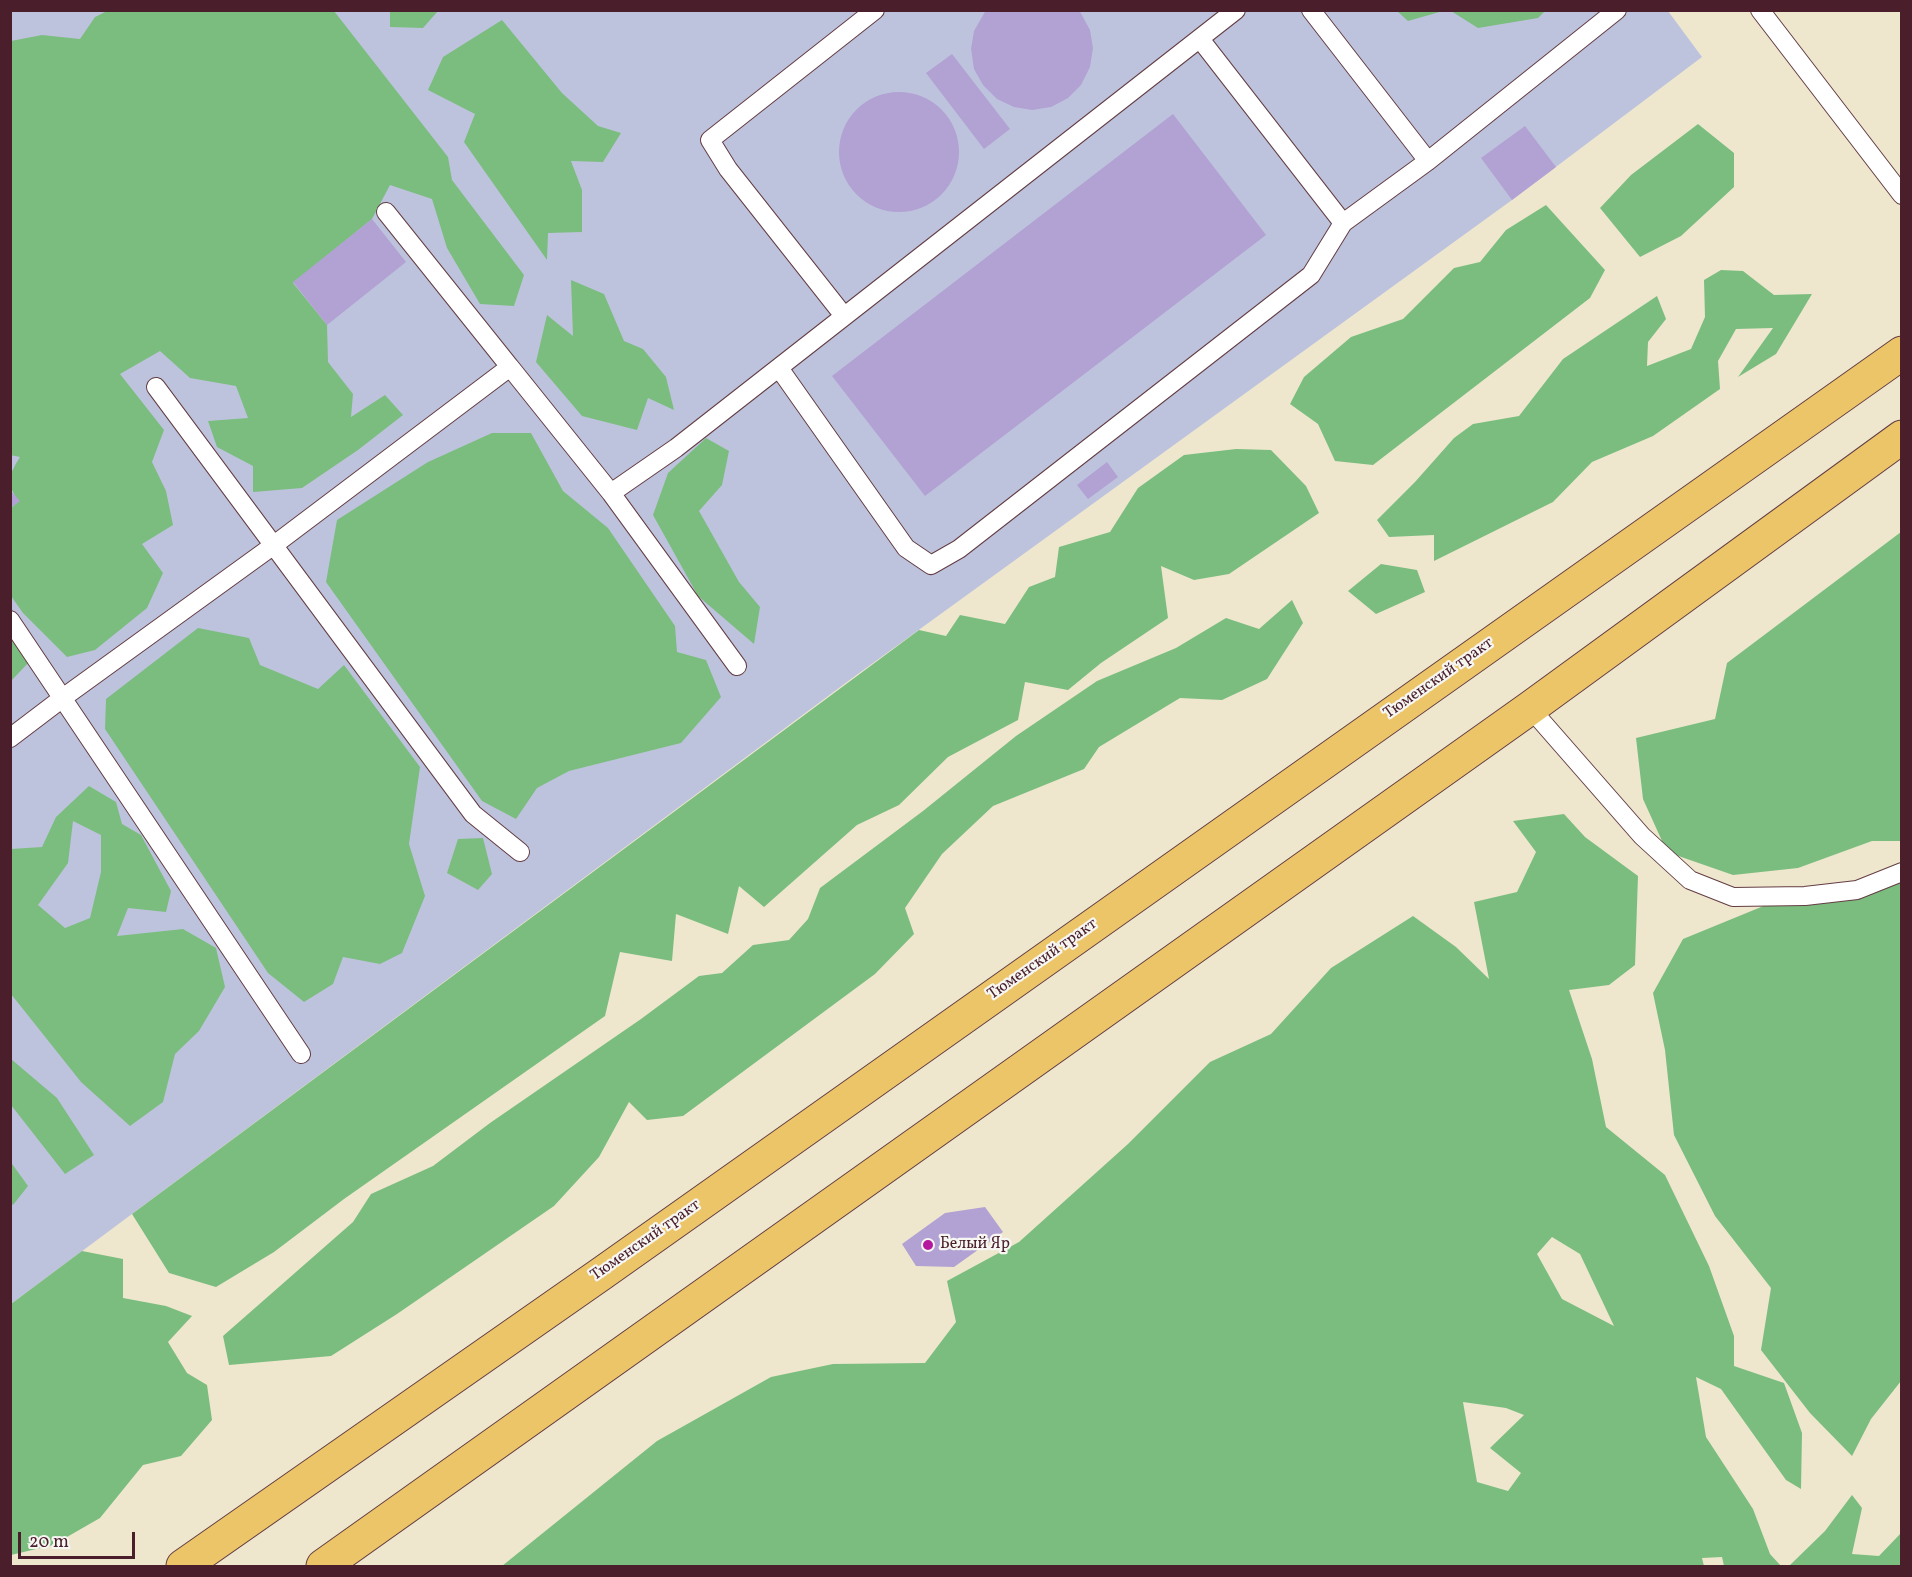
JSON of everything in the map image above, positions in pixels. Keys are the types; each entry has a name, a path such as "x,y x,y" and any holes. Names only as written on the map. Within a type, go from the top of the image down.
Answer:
{"main road":[{"name":"Тюменский тракт","path":"183,1566 1902,353"},
{"path":"322,1566 1530,708 1902,437"}],"lane":[{"path":"844,316 728,169 710,140 875,10"},
{"path":"611,493 676,448 1236,10"},
{"path":"1311,10 1428,161"},
{"path":"779,368 906,548 931,565 959,549 1311,275 1343,223 1428,161 1617,10"},
{"path":"1760,10 1902,195"},
{"path":"1200,39 1343,223"},
{"path":"386,212 611,493 737,666"},
{"path":"10,738 510,367"},
{"path":"156,387 473,814 520,852"},
{"path":"10,620 64,697 302,1054"},
{"path":"1530,708 1642,836 1690,880 1733,897 1805,896 1857,890 1902,872"}],"shaded area":[{"path":"12,10 1668,11 1702,57 1512,200 851,679 11,1304"}],"green space":[{"path":"390,10 438,11 423,28 390,27"},
{"path":"107,11 334,11 448,157 452,180 524,275 514,306 480,304 447,248 432,199 390,185 372,219 293,283 327,325 328,362 353,394 351,417 385,395 403,415 358,450 302,488 253,492 253,466 217,447 208,421 248,418 236,386 190,378 160,351 120,374 164,430 152,462 166,491 173,525 142,544 163,573 147,608 95,650 67,657 23,613 11,596 11,508 19,501 12,489 10,479 20,457 10,455 11,41 42,35 80,39 95,17"},
{"path":"1397,11 1443,11 1408,21"},
{"path":"1451,11 1545,11 1538,18 1478,28"},
{"path":"502,20 562,93 598,126 621,133 603,162 571,161 582,190 582,232 548,233 547,260 464,142 475,114 428,90 443,57"},
{"path":"1698,124 1734,153 1734,187 1681,236 1640,257 1600,208 1631,175"},
{"path":"1546,205 1605,270 1590,298 1373,465 1335,461 1318,424 1290,404 1304,377 1351,337 1403,319 1454,268 1480,262 1506,230"},
{"path":"1721,270 1743,271 1774,295 1812,294 1776,354 1738,377 1773,328 1736,329 1718,361 1720,389 1653,436 1592,462 1553,502 1434,561 1434,535 1389,537 1377,520 1454,438 1473,424 1519,416 1563,359 1657,296 1666,319 1648,342 1647,366 1691,349 1705,317 1704,280"},
{"path":"571,280 604,294 624,341 643,349 666,377 674,410 648,398 637,430 582,416 536,362 547,315 573,336"},
{"path":"492,433 531,433 563,491 608,528 675,626 677,652 706,660 721,697 681,743 569,771 537,788 516,819 482,801 326,582 337,520 428,462"},
{"path":"706,438 729,451 722,485 699,511 739,582 760,607 754,644 698,596 653,515 668,473"},
{"path":"1236,449 1271,450 1306,486 1319,513 1229,574 1194,580 1161,566 1168,618 1101,663 1068,690 1025,682 1018,720 948,757 899,805 857,825 764,907 739,886 728,934 676,914 672,961 620,952 605,1016 344,1199 274,1252 216,1287 169,1273 132,1214 919,630 946,636 960,615 1005,624 1029,587 1055,577 1059,547 1110,532 1138,488 1184,455"},
{"path":"1901,532 1901,841 1872,841 1798,868 1733,875 1667,852 1643,799 1636,738 1715,719 1727,663"},
{"path":"1381,564 1417,570 1425,592 1376,614 1348,591"},
{"path":"1292,600 1303,623 1267,679 1222,700 1180,698 1099,747 1084,769 993,806 942,854 905,908 914,934 875,974 683,1116 647,1120 629,1102 599,1157 554,1206 397,1314 331,1356 229,1365 223,1336 353,1222 371,1194 433,1166 490,1123 641,1019 699,976 722,973 753,945 789,940 808,919 820,888 923,811 1016,736 1097,681 1176,648 1226,618 1259,629"},
{"path":"198,628 249,638 260,665 318,689 344,665 420,767 409,844 425,896 402,953 380,964 343,957 333,984 304,1002 268,973 105,729 106,699"},
{"path":"10,635 30,661 11,681 10,681"},
{"path":"89,786 116,802 122,824 141,835 171,891 166,912 128,908 117,936 183,929 216,948 225,987 199,1031 175,1054 163,1102 130,1126 81,1082 11,994 11,849 42,847 56,817","holes":["73,821 101,835 101,872 90,918 65,928 38,905 68,863"]},
{"path":"1564,814 1585,837 1638,876 1635,965 1609,985 1569,990 1592,1059 1606,1127 1665,1175 1709,1266 1734,1336 1734,1366 1784,1383 1802,1433 1801,1489 1786,1480 1721,1389 1696,1377 1706,1437 1753,1509 1770,1554 1781,1566 1724,1566 1722,1557 1702,1558 1704,1566 502,1566 657,1441 771,1377 833,1364 925,1363 956,1322 947,1281 1019,1242 1128,1144 1210,1062 1271,1034 1331,968 1413,916 1456,947 1489,979 1474,902 1517,892 1536,852 1513,821","holes":["1552,1237 1580,1254 1614,1326 1562,1299 1537,1254","1463,1402 1506,1408 1524,1415 1490,1448 1521,1473 1508,1491 1477,1482"]},
{"path":"483,838 492,874 478,890 447,873 458,839"},
{"path":"1901,876 1901,1381 1871,1419 1852,1456 1810,1413 1761,1350 1771,1288 1715,1216 1674,1135 1665,1050 1653,993 1683,939 1766,905"},
{"path":"11,1059 57,1098 94,1155 65,1174 11,1105"},
{"path":"10,1161 28,1186 13,1205 11,1203"},
{"path":"82,1251 123,1259 123,1298 166,1306 192,1316 168,1342 187,1373 207,1385 212,1420 181,1456 143,1465 100,1518 53,1545 11,1555 11,1304"},
{"path":"1852,1495 1862,1508 1852,1554 1879,1556 1901,1533 1901,1566 1789,1566 1825,1531"}],"building":[{"path":"986,10 1079,10 1090,30 1093,48 1090,67 1081,85 1068,98 1051,107 1032,110 1014,107 997,99 983,85 974,69 971,49 974,31"},
{"path":"952,54 1010,129 984,149 926,73"},
{"path":"899,92 922,96 942,109 955,129 959,152 955,175 942,195 922,208 899,212 876,208 856,195 843,175 839,152 843,129 856,109 876,96"},
{"path":"1173,114 1266,235 925,496 832,376"},
{"path":"1525,126 1556,167 1512,200 1481,158"},
{"path":"372,219 406,262 327,325 293,282"},
{"path":"1107,462 1118,477 1088,499 1077,485"},
{"path":"10,490 20,501 10,508"},
{"path":"985,1207 1003,1232 954,1267 916,1266 902,1244 945,1213"}],"place":[{"name":"Белый Яр","path":"928,1245"}]}
